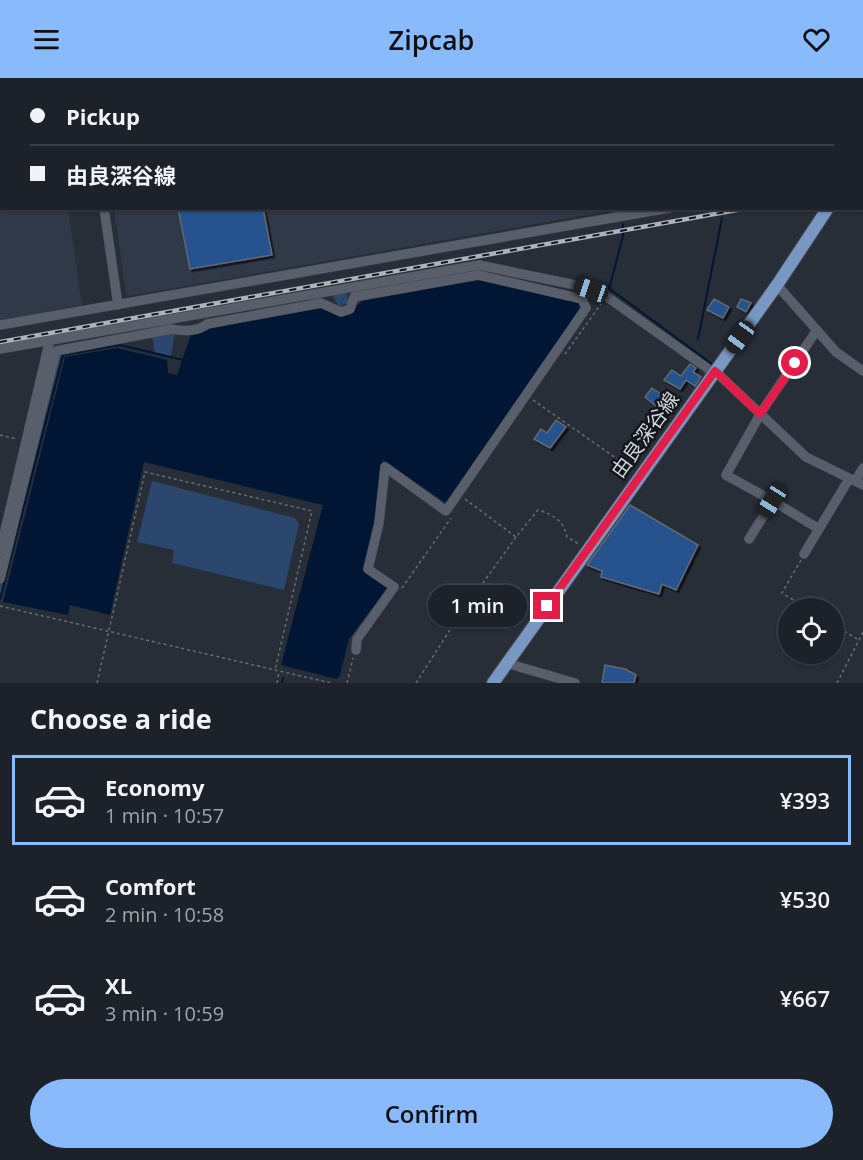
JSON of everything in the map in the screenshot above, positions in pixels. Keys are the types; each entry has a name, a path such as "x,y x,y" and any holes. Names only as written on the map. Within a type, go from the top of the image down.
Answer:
{"main road":[{"name":"由良深谷線","path":"493,683 510,664 587,549 777,285 827,210"}],"street":[{"path":"104,210 118,305"},
{"path":"0,325 661,210"},
{"path":"0,349 479,265 580,286 606,296 714,372 806,457 856,482"},
{"path":"0,579 56,351 172,329 203,328 207,324 321,303 341,312 350,309 354,297 478,274 582,299 586,308 446,511 385,468 379,523 368,569 393,587 357,639 356,650"},
{"path":"777,285 843,358 863,371"},
{"path":"177,330 197,320 198,313"},
{"path":"817,330 760,414 726,475 819,529"},
{"path":"0,552 50,339"},
{"path":"804,555 819,529 856,482 863,468"},
{"path":"749,539 772,501"},
{"path":"510,664 575,683"}],"path":[{"path":"560,362 606,296"},
{"path":"533,400 640,475"},
{"path":"0,435 27,441"},
{"path":"97,683 145,472 312,511 275,670"},
{"path":"465,499 516,537"},
{"path":"416,683 455,622 538,510 551,514 565,526 567,537 587,549"},
{"path":"400,590 452,517"},
{"path":"790,598 782,593 804,555"},
{"path":"0,606 331,683"},
{"path":"844,631 859,640"},
{"path":"837,683 863,633"},
{"path":"347,683 356,650"},
{"path":"277,683 280,671"}],"shaded area":[{"path":"0,210 68,210 82,305 0,320"},
{"path":"114,210 614,210 130,296 126,294"},
{"path":"479,277 580,300 584,308 446,503 383,460 378,520 363,567 365,571 388,587 349,639 337,679 281,665 323,505 144,462 110,615 70,605 68,615 3,602 65,357 117,348 167,360 168,373 177,375 191,334 216,326 321,305 354,308 367,297"},
{"path":"346,292 349,302 339,307 332,295"},
{"path":"175,332 171,357 155,354 152,336"},
{"path":"57,353 61,355 0,597 0,587"},
{"path":"152,481 295,518 299,524 284,590 172,563 174,550 137,542"}],"building":[{"path":"178,210 263,210 272,255 190,269"},
{"path":"714,299 729,307 723,318 707,310"},
{"path":"741,299 751,303 746,312 737,307"},
{"path":"690,364 696,368 693,372 701,377 695,386 686,380 680,389 664,380 672,370 681,376"},
{"path":"652,388 665,397 667,394 672,398 663,412 645,397"},
{"path":"556,420 566,427 550,448 534,439 541,429 547,433"},
{"path":"630,505 698,545 676,590 662,584 659,594 601,577 602,571 587,565"},
{"path":"605,665 625,669 636,675 634,683 602,683"}],"waterway":[{"path":"698,339 722,218"},
{"path":"609,289 623,236 623,224"},
{"path":"610,289 712,364"},
{"path":"0,599 63,355 120,345 183,360"},
{"path":"282,683 283,678"}],"railway":[{"path":"0,342 737,210"}],"route":[{"path":"547,606 715,371 760,414 795,363"}]}
